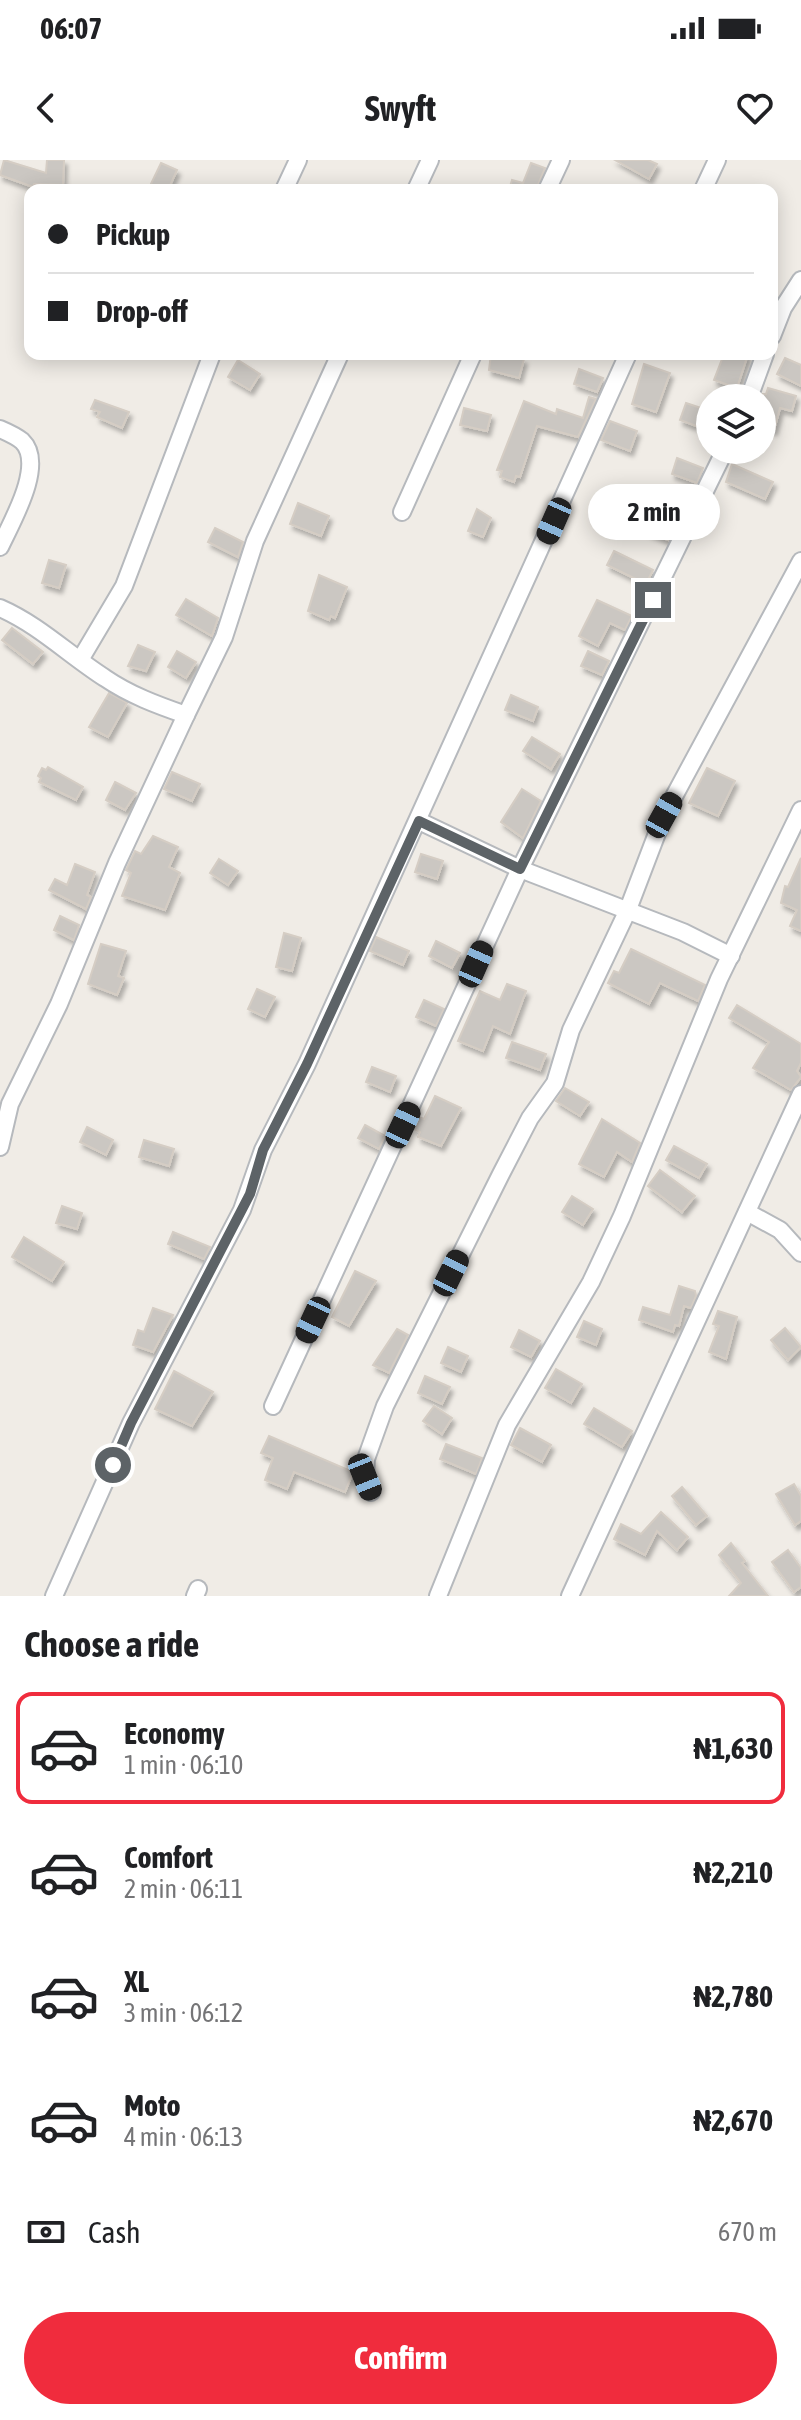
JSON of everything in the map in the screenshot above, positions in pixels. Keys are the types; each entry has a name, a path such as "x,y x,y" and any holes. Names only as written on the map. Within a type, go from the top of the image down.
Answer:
{"street":[{"path":"287,184 298,160"},
{"path":"419,184 430,160"},
{"path":"550,184 561,160"},
{"path":"706,184 717,160"},
{"path":"778,321 801,280"},
{"path":"80,660 124,586 210,360"},
{"path":"0,1147 10,1104 59,1004 117,863 224,637 255,541 337,360"},
{"path":"402,512 470,360"},
{"path":"54,1596 131,1423 250,1194 263,1150 307,1064 419,821 625,360"},
{"path":"754,384 763,360"},
{"path":"0,429 21,440 31,459 22,498 0,547"},
{"path":"273,1406 520,869 718,464"},
{"path":"371,1492 365,1477 366,1459 385,1406 530,1118 555,1083 571,1030 627,912 664,815 801,561"},
{"path":"0,608 21,617 139,698 186,715"},
{"path":"438,1596 507,1425 540,1365 570,1323 622,1216 662,1112 731,956 801,810"},
{"path":"419,821 520,869 683,932 731,956"},
{"path":"570,1596 801,1094"},
{"path":"747,1212 780,1230 801,1253"}],"building":[{"path":"4,160 46,173 47,160 64,160 63,184 25,184 0,175"},
{"path":"615,160 648,160 657,164 649,179"},
{"path":"161,163 177,170 171,184 151,184"},
{"path":"531,163 545,168 538,184 511,184 512,180 523,183"},
{"path":"785,358 801,365 801,386 777,374"},
{"path":"238,360 260,374 250,390 228,377"},
{"path":"490,360 524,360 519,378 489,370"},
{"path":"722,360 746,360 738,384 714,380"},
{"path":"644,364 670,373 656,412 632,404"},
{"path":"579,369 603,378 597,392 574,384"},
{"path":"776,390 796,396 792,411 780,408 776,423"},
{"path":"589,397 596,399 578,437 537,426 520,477 516,476 514,482 500,477 502,471 497,470 524,401 556,414 557,409 583,418"},
{"path":"95,400 129,412 122,428 97,417 100,412 91,409"},
{"path":"686,403 696,406 696,426 680,420"},
{"path":"464,408 491,415 487,431 460,425"},
{"path":"610,421 637,431 630,451 601,440"},
{"path":"677,458 703,468 697,483 672,474"},
{"path":"732,464 773,482 765,499 726,482"},
{"path":"298,503 329,516 321,536 290,524"},
{"path":"477,509 491,518 483,537 468,531"},
{"path":"654,515 675,523 668,540 648,532"},
{"path":"215,528 243,542 238,557 208,542"},
{"path":"614,551 653,570 646,584 607,565"},
{"path":"49,560 66,565 59,588 42,583"},
{"path":"319,575 347,587 335,618 331,616 329,620 308,611"},
{"path":"186,599 218,618 212,636 176,615"},
{"path":"597,600 632,616 625,630 610,623 598,646 579,636"},
{"path":"12,628 43,652 33,664 2,640"},
{"path":"138,645 155,652 146,671 128,666"},
{"path":"177,651 196,662 186,678 168,667"},
{"path":"588,651 609,661 602,675 581,666"},
{"path":"109,693 127,703 108,737 89,727"},
{"path":"511,695 538,707 533,721 505,710"},
{"path":"532,737 560,754 551,769 523,751"},
{"path":"48,767 83,787 76,800 39,782 42,768 46,770"},
{"path":"707,768 735,781 718,816 689,803"},
{"path":"172,772 200,784 192,801 164,789"},
{"path":"115,782 136,793 125,810 106,800"},
{"path":"522,789 541,801 523,838 501,822"},
{"path":"153,836 178,847 169,867 180,873 165,910 122,896 131,873 126,870 135,851 141,854"},
{"path":"421,854 443,861 437,879 415,872"},
{"path":"801,858 801,931 790,926 797,910 781,903 785,886 788,887"},
{"path":"219,859 238,871 228,885 210,873"},
{"path":"75,864 95,872 86,909 49,890 55,879 67,885"},
{"path":"60,916 79,925 74,940 54,930"},
{"path":"284,933 301,938 292,971 276,967"},
{"path":"376,937 409,951 403,965 370,951"},
{"path":"436,941 460,953 452,968 429,956"},
{"path":"101,944 126,951 118,976 124,978 117,995 88,984"},
{"path":"631,949 705,985 698,1001 660,983 649,1004 608,983 614,971 619,973"},
{"path":"507,984 526,991 510,1034 493,1026 483,1051 458,1041 480,991 500,1000"},
{"path":"257,989 275,997 265,1017 248,1009"},
{"path":"424,1000 444,1009 436,1026 416,1017"},
{"path":"737,1005 801,1044 801,1063 797,1071 801,1077 791,1090 753,1068 769,1042 729,1018"},
{"path":"512,1042 546,1054 540,1070 506,1058"},
{"path":"372,1067 396,1076 390,1092 366,1082"},
{"path":"565,1088 589,1102 580,1116 556,1101"},
{"path":"435,1096 461,1108 441,1146 418,1137 420,1132 414,1129 419,1117 424,1119"},
{"path":"602,1119 640,1143 632,1162 617,1152 604,1177 579,1164"},
{"path":"365,1125 385,1136 379,1149 358,1138"},
{"path":"87,1127 113,1140 106,1155 80,1142"},
{"path":"144,1140 174,1149 169,1166 139,1157"},
{"path":"674,1146 707,1164 699,1178 666,1160"},
{"path":"660,1170 695,1196 682,1212 648,1186"},
{"path":"572,1196 593,1209 583,1225 562,1212"},
{"path":"62,1206 82,1213 77,1229 56,1223"},
{"path":"173,1232 210,1247 204,1259 168,1244"},
{"path":"24,1237 64,1262 52,1281 12,1257"},
{"path":"355,1271 376,1281 349,1326 332,1317"},
{"path":"679,1286 695,1291 696,1296 691,1308 684,1306 679,1326 675,1325 673,1332 639,1320 643,1307 670,1315"},
{"path":"153,1308 173,1315 153,1352 133,1345 138,1330 144,1332"},
{"path":"718,1311 737,1317 726,1359 709,1352 719,1326 713,1324"},
{"path":"584,1321 602,1329 596,1345 577,1337"},
{"path":"785,1328 801,1347 788,1360 771,1340"},
{"path":"397,1329 408,1335 389,1373 373,1365"},
{"path":"519,1330 540,1341 531,1357 511,1347"},
{"path":"448,1347 468,1356 461,1372 441,1363"},
{"path":"556,1369 582,1384 571,1403 545,1388"},
{"path":"174,1371 213,1392 192,1426 155,1409"},
{"path":"425,1376 450,1387 442,1404 418,1393"},
{"path":"434,1406 452,1418 442,1434 423,1421"},
{"path":"594,1408 632,1431 622,1447 584,1424"},
{"path":"520,1428 551,1445 542,1462 511,1445"},
{"path":"269,1436 353,1472 345,1492 294,1472 287,1489 265,1480 273,1458 261,1453"},
{"path":"446,1444 482,1458 476,1474 440,1459"},
{"path":"794,1484 801,1496 801,1521 795,1525 776,1494"},
{"path":"682,1487 707,1516 696,1525 672,1496"},
{"path":"661,1512 688,1537 677,1550 657,1531 645,1555 614,1539 621,1524 641,1534"},
{"path":"731,1543 745,1561 742,1563 768,1596 729,1596 741,1583 719,1555"},
{"path":"788,1550 801,1568 801,1587 794,1592 772,1562"}],"route":[{"path":"113,1465 131,1423 250,1194 263,1150 307,1064 419,821 462,845 520,869 653,600"}]}
